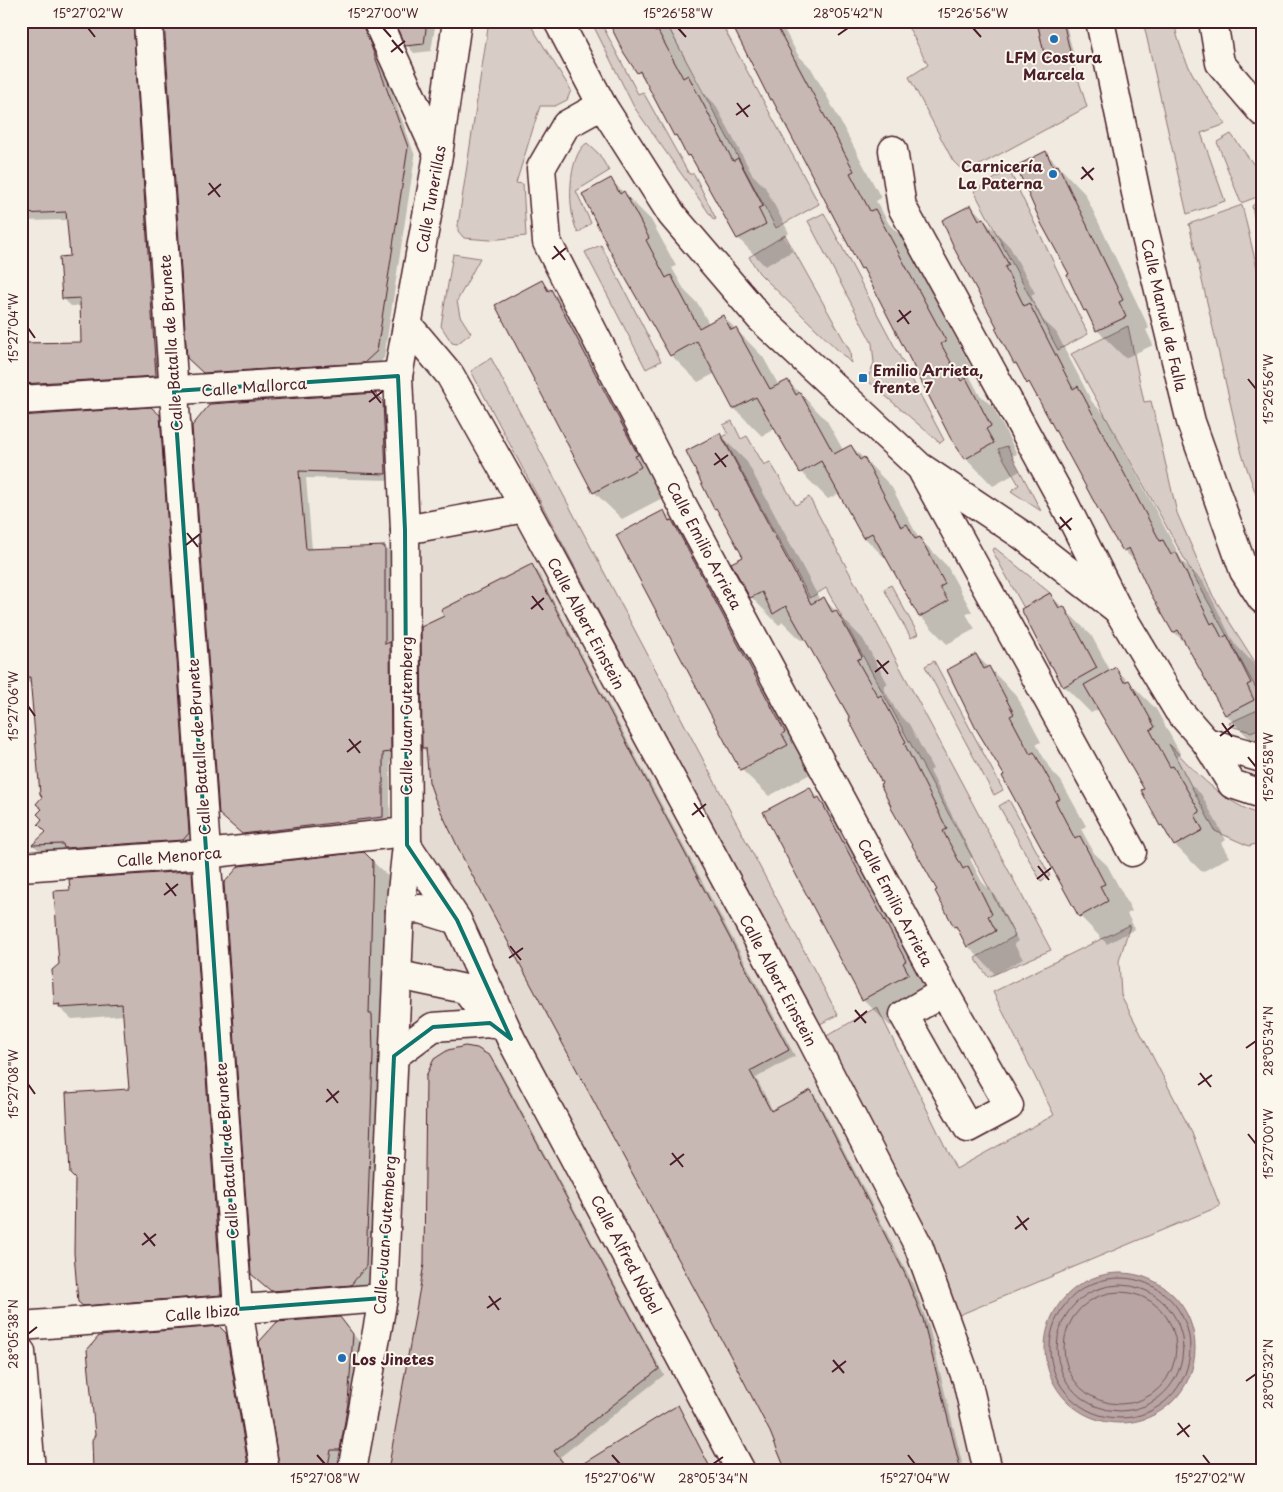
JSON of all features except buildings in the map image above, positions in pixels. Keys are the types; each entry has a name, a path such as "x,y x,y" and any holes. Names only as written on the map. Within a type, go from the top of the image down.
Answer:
{"street":[{"name":"Calle Batalla de Brunete","path":"148,21 238,1309 265,1471"},
{"path":"377,21 438,155"},
{"name":"Calle Tunerillas","path":"398,376 438,155 457,21"},
{"path":"558,21 602,105 672,215 760,318 920,467 1022,535 1118,610"},
{"name":"Calle Manuel de Falla","path":"1100,21 1140,212 1191,422 1244,571 1262,599"},
{"path":"1213,21 1220,64 1262,112"},
{"name":"Calle Emilio Arrieta","path":"602,105 566,126 541,168 547,242 670,480 944,992 1009,1106 968,1128 904,1015 944,992"},
{"path":"893,150 902,206 1064,502 1118,610 1178,710 1206,742 1232,784 1262,794"},
{"name":"Calle Albert Einstein","path":"406,324 450,375 525,508 805,1027 918,1244 967,1380 988,1471"},
{"name":"Calle Mallorca","path":"21,400 398,376"},
{"name":"Calle Juan Gutemberg","path":"352,1471 383,1298 399,975 400,910 406,838 405,530 398,376"},
{"path":"920,467 1132,852"},
{"path":"405,530 525,508"},
{"path":"1206,742 1262,758"},
{"name":"Calle Menorca","path":"21,867 406,838"},
{"name":"Calle Alfred Nóbel","path":"406,838 457,920 511,1039 741,1471"},
{"path":"400,910 421,909 457,920"},
{"name":"Calle Alfred Nóbel","path":"399,975 465,988 490,1023 511,1039"},
{"path":"394,1056 433,1027 490,1023"},
{"name":"Calle Ibiza","path":"21,1326 383,1298"},
{"path":"21,1352 31,1471"}],"highlighted area":[{"path":"398,376 405,530 407,845 457,920 511,1039 490,1023 433,1027 394,1056 383,1298 238,1309 174,391"}],"shaded area":[{"path":"489,21 528,21 571,90 567,100 555,106 540,106 516,183 523,184 526,236 490,240 464,238 458,231"},
{"path":"591,21 600,21 638,94 643,92 689,174 694,174 716,219 714,220 634,107"},
{"path":"665,21 720,21 819,204 776,228"},
{"path":"900,21 1037,21 1045,58 1071,56 1087,107 965,173 953,161 909,77 928,65 910,30"},
{"path":"1143,21 1174,21 1177,36 1187,63 1201,88 1226,124 1201,133 1225,201 1187,214"},
{"path":"1231,134 1260,173 1257,197 1241,203 1217,142"},
{"path":"587,143 599,154 609,171 576,191 591,223 578,233 572,213 572,172 580,150"},
{"path":"1009,170 1088,334 1058,350 974,191"},
{"path":"1259,200 1262,201 1260,245 1252,206"},
{"path":"1242,205 1262,289 1262,512 1242,454 1189,224"},
{"path":"824,213 944,440 940,443 867,380 874,363 872,343 808,221"},
{"path":"785,235 850,351 851,363 759,273 749,257"},
{"path":"601,245 661,361 646,369 585,252"},
{"path":"453,254 480,258 457,301 460,316 471,333 457,344 452,343 441,326"},
{"path":"1128,326 1144,402 1151,401 1177,513 1213,596 1262,673 1262,699 1071,354"},
{"path":"491,358 838,1015 818,1025 471,371"},
{"path":"732,421 741,439 747,436 764,465 770,462 796,505 809,497 1051,950 988,977 975,958 1015,936 826,588 810,598 723,437 728,434 723,425"},
{"path":"1007,446 1041,511 1011,491 1019,485 998,449"},
{"path":"549,518 920,1222 959,1315 1006,1471 364,1471 402,1267 402,1160 420,833 418,538"},
{"path":"995,548 1050,593 1024,608 992,550"},
{"path":"891,585 918,634 911,638 884,589"},
{"path":"934,661 1003,790 994,795 925,666"},
{"path":"1262,708 1262,727 1251,732 1231,726 1229,723"},
{"path":"1169,744 1211,786 1234,802 1262,816 1262,842 1249,846 1215,831"},
{"path":"1009,800 1050,876 1041,881 999,806"},
{"path":"1130,925 1119,961 1121,995 1192,1133 1220,1206 959,1315 920,1222 825,1037 877,1007 956,1169 1054,1115 993,992"}],"water":[{"path":"1120,1273 1149,1279 1173,1295 1189,1319 1195,1348 1189,1377 1173,1401 1149,1417 1120,1423 1091,1417 1067,1401 1051,1377 1045,1348 1051,1319 1067,1295 1091,1279"}],"place":[{"name":"LFM Costura Marcela","path":"1054,39"},
{"name":"Carnicería La Paterna","path":"1053,174"},
{"name":"Emilio Arrieta, frente 7","path":"863,378"},
{"name":"Los Jinetes","path":"342,1358"}]}
